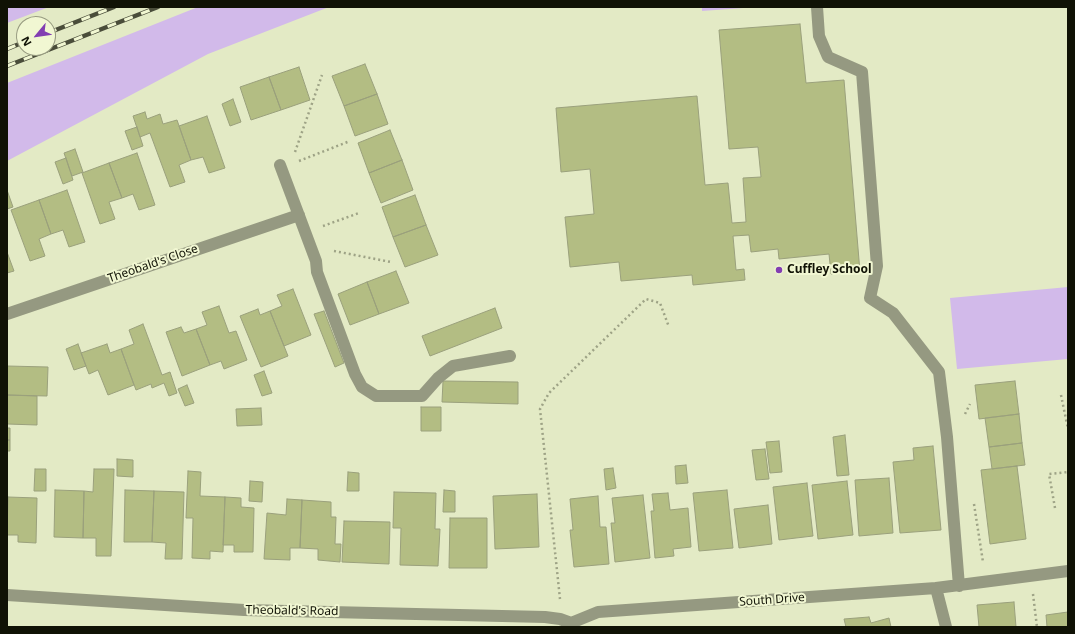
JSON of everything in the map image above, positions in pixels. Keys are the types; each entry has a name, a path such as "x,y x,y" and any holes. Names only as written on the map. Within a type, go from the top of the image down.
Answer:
{"street":[{"path":"817,7 819,36 828,57 862,72 877,266 870,298 893,313 939,372 947,437 959,586"},
{"path":"280,165 306,232 316,261 317,272 355,374 362,387 376,396 422,396 438,378 453,366 510,356"},
{"name":"Theobald's Close","path":"7,314 299,215"},
{"name":"South Drive","path":"572,625 598,612 959,586 1068,571"},
{"path":"936,588 946,627"},
{"name":"Theobald's Road","path":"7,595 244,610 545,617 560,618 572,625"}],"path":[{"path":"295,152 322,75"},
{"path":"298,161 350,141"},
{"path":"306,232 359,213"},
{"path":"334,251 391,262"},
{"path":"560,599 540,409 549,393 646,299 660,303 669,327"},
{"path":"1061,395 1068,429"},
{"path":"1056,508 1049,474 1068,472"},
{"path":"1031,576 1037,627"}],"shaded area":[{"path":"7,7 49,7 25,16 16,16 16,20 7,23"},
{"path":"198,7 329,7 208,54 7,161 7,83"},
{"path":"702,7 757,7 702,11"},
{"path":"1068,287 1068,359 957,369 950,298"}],"building":[{"path":"800,24 806,83 844,80 860,272 831,274 829,254 779,259 778,249 751,252 749,235 733,236 736,270 744,269 745,280 693,285 692,275 621,281 619,262 570,267 565,217 594,214 590,169 561,172 556,108 697,96 705,185 728,183 732,223 746,222 743,178 761,177 758,147 729,149 719,30"},
{"path":"365,64 377,94 344,106 332,76"},
{"path":"299,67 310,100 281,110 269,77"},
{"path":"269,77 281,110 251,120 240,87"},
{"path":"377,94 388,124 355,136 344,106"},
{"path":"233,99 241,122 230,126 222,104"},
{"path":"145,112 147,119 160,114 163,124 177,120 191,160 179,165 185,182 170,187 150,133 140,137 133,116"},
{"path":"207,116 225,168 209,173 203,157 191,160 179,126"},
{"path":"137,127 143,146 132,150 125,131"},
{"path":"390,130 402,160 369,173 358,143"},
{"path":"75,149 83,172 72,176 64,153"},
{"path":"137,153 155,205 139,210 133,194 122,198 109,163"},
{"path":"66,158 73,180 63,184 55,162"},
{"path":"402,160 413,190 381,203 369,173"},
{"path":"109,163 122,198 109,202 115,219 100,224 82,173"},
{"path":"7,190 13,207 7,209"},
{"path":"67,190 85,242 69,247 63,230 51,234 39,200"},
{"path":"415,195 426,225 393,237 382,207"},
{"path":"39,200 51,234 39,239 45,256 30,261 11,210"},
{"path":"426,225 438,255 405,267 393,237"},
{"path":"7,252 14,271 7,273"},
{"path":"396,271 409,303 379,314 367,282"},
{"path":"367,282 379,314 350,325 338,294"},
{"path":"293,289 311,335 284,346 270,311 282,306 277,295"},
{"path":"219,306 229,333 236,331 247,360 224,369 221,361 210,365 196,329 207,325 202,312"},
{"path":"495,308 502,328 430,356 422,336"},
{"path":"258,309 260,315 270,311 288,356 261,367 240,316"},
{"path":"324,311 344,363 335,367 314,314"},
{"path":"143,324 162,375 170,372 177,393 169,396 164,383 152,388 151,384 136,390 121,349 134,344 129,330"},
{"path":"181,327 184,333 196,329 210,365 182,376 166,332"},
{"path":"78,344 86,366 74,370 66,349"},
{"path":"107,344 110,353 121,349 134,385 108,395 98,370 89,374 81,353"},
{"path":"7,366 48,367 47,396 7,395"},
{"path":"264,371 272,393 262,396 254,375"},
{"path":"443,381 518,382 518,404 442,402"},
{"path":"1015,381 1019,414 979,419 975,385"},
{"path":"187,385 194,403 185,406 178,389"},
{"path":"7,395 37,396 37,425 7,424"},
{"path":"421,407 441,407 441,431 421,431"},
{"path":"261,408 262,425 237,426 236,409"},
{"path":"1019,414 1022,443 989,447 985,418"},
{"path":"7,428 10,428 10,440 7,440"},
{"path":"845,435 849,475 837,476 833,437"},
{"path":"7,440 10,440 10,451 7,451"},
{"path":"779,441 782,472 770,473 766,442"},
{"path":"1022,443 1025,465 992,469 989,447"},
{"path":"933,446 941,530 900,533 893,462 914,460 913,448"},
{"path":"765,449 769,479 756,480 752,450"},
{"path":"117,459 133,460 133,477 117,476"},
{"path":"686,465 688,483 676,484 675,466"},
{"path":"1017,466 1026,539 990,544 981,470"},
{"path":"613,468 616,488 606,490 604,469"},
{"path":"35,469 46,469 46,491 34,491"},
{"path":"94,469 114,469 111,556 96,556 96,538 83,538 84,491 93,492"},
{"path":"188,471 201,472 200,496 225,497 223,552 210,551 210,559 192,558 193,518 186,518"},
{"path":"348,472 359,473 359,491 347,491"},
{"path":"889,478 893,533 859,536 855,480"},
{"path":"250,481 263,482 262,502 249,501"},
{"path":"847,481 853,535 818,539 812,485"},
{"path":"807,483 813,536 779,540 773,487"},
{"path":"55,490 84,491 83,538 54,537"},
{"path":"125,490 154,491 152,542 124,542"},
{"path":"444,490 455,491 455,512 443,512"},
{"path":"727,490 733,548 699,551 693,493"},
{"path":"154,491 184,492 182,559 165,559 166,543 152,542"},
{"path":"394,492 436,493 435,529 440,529 438,566 400,565 401,528 393,528"},
{"path":"668,493 670,510 688,508 691,547 673,549 674,556 655,558 651,511 654,511 652,494"},
{"path":"537,494 539,547 495,549 493,496"},
{"path":"643,495 650,558 615,562 611,523 615,523 612,498"},
{"path":"598,496 600,527 606,527 609,564 574,567 570,530 573,530 570,499"},
{"path":"8,497 37,498 36,543 18,542 18,535 7,535"},
{"path":"225,497 241,498 241,507 254,508 253,552 234,552 234,545 223,545"},
{"path":"287,499 302,500 300,548 290,548 290,560 264,559 267,513 286,515"},
{"path":"302,500 331,502 331,517 336,517 335,544 341,544 340,562 318,560 318,549 300,548"},
{"path":"768,505 772,544 739,548 734,509"},
{"path":"450,518 487,518 487,568 449,568"},
{"path":"344,521 390,522 389,564 342,562"},
{"path":"1014,602 1016,627 979,627 977,605"},
{"path":"1068,612 1068,627 1047,627 1046,615"},
{"path":"869,617 871,623 889,618 891,627 846,627 844,619"}],"railway":[{"path":"56,30 114,7"},
{"path":"7,66 158,7"},
{"path":"7,49 16,45"}],"place":[{"name":"Cuffley School","path":"779,270"}]}
